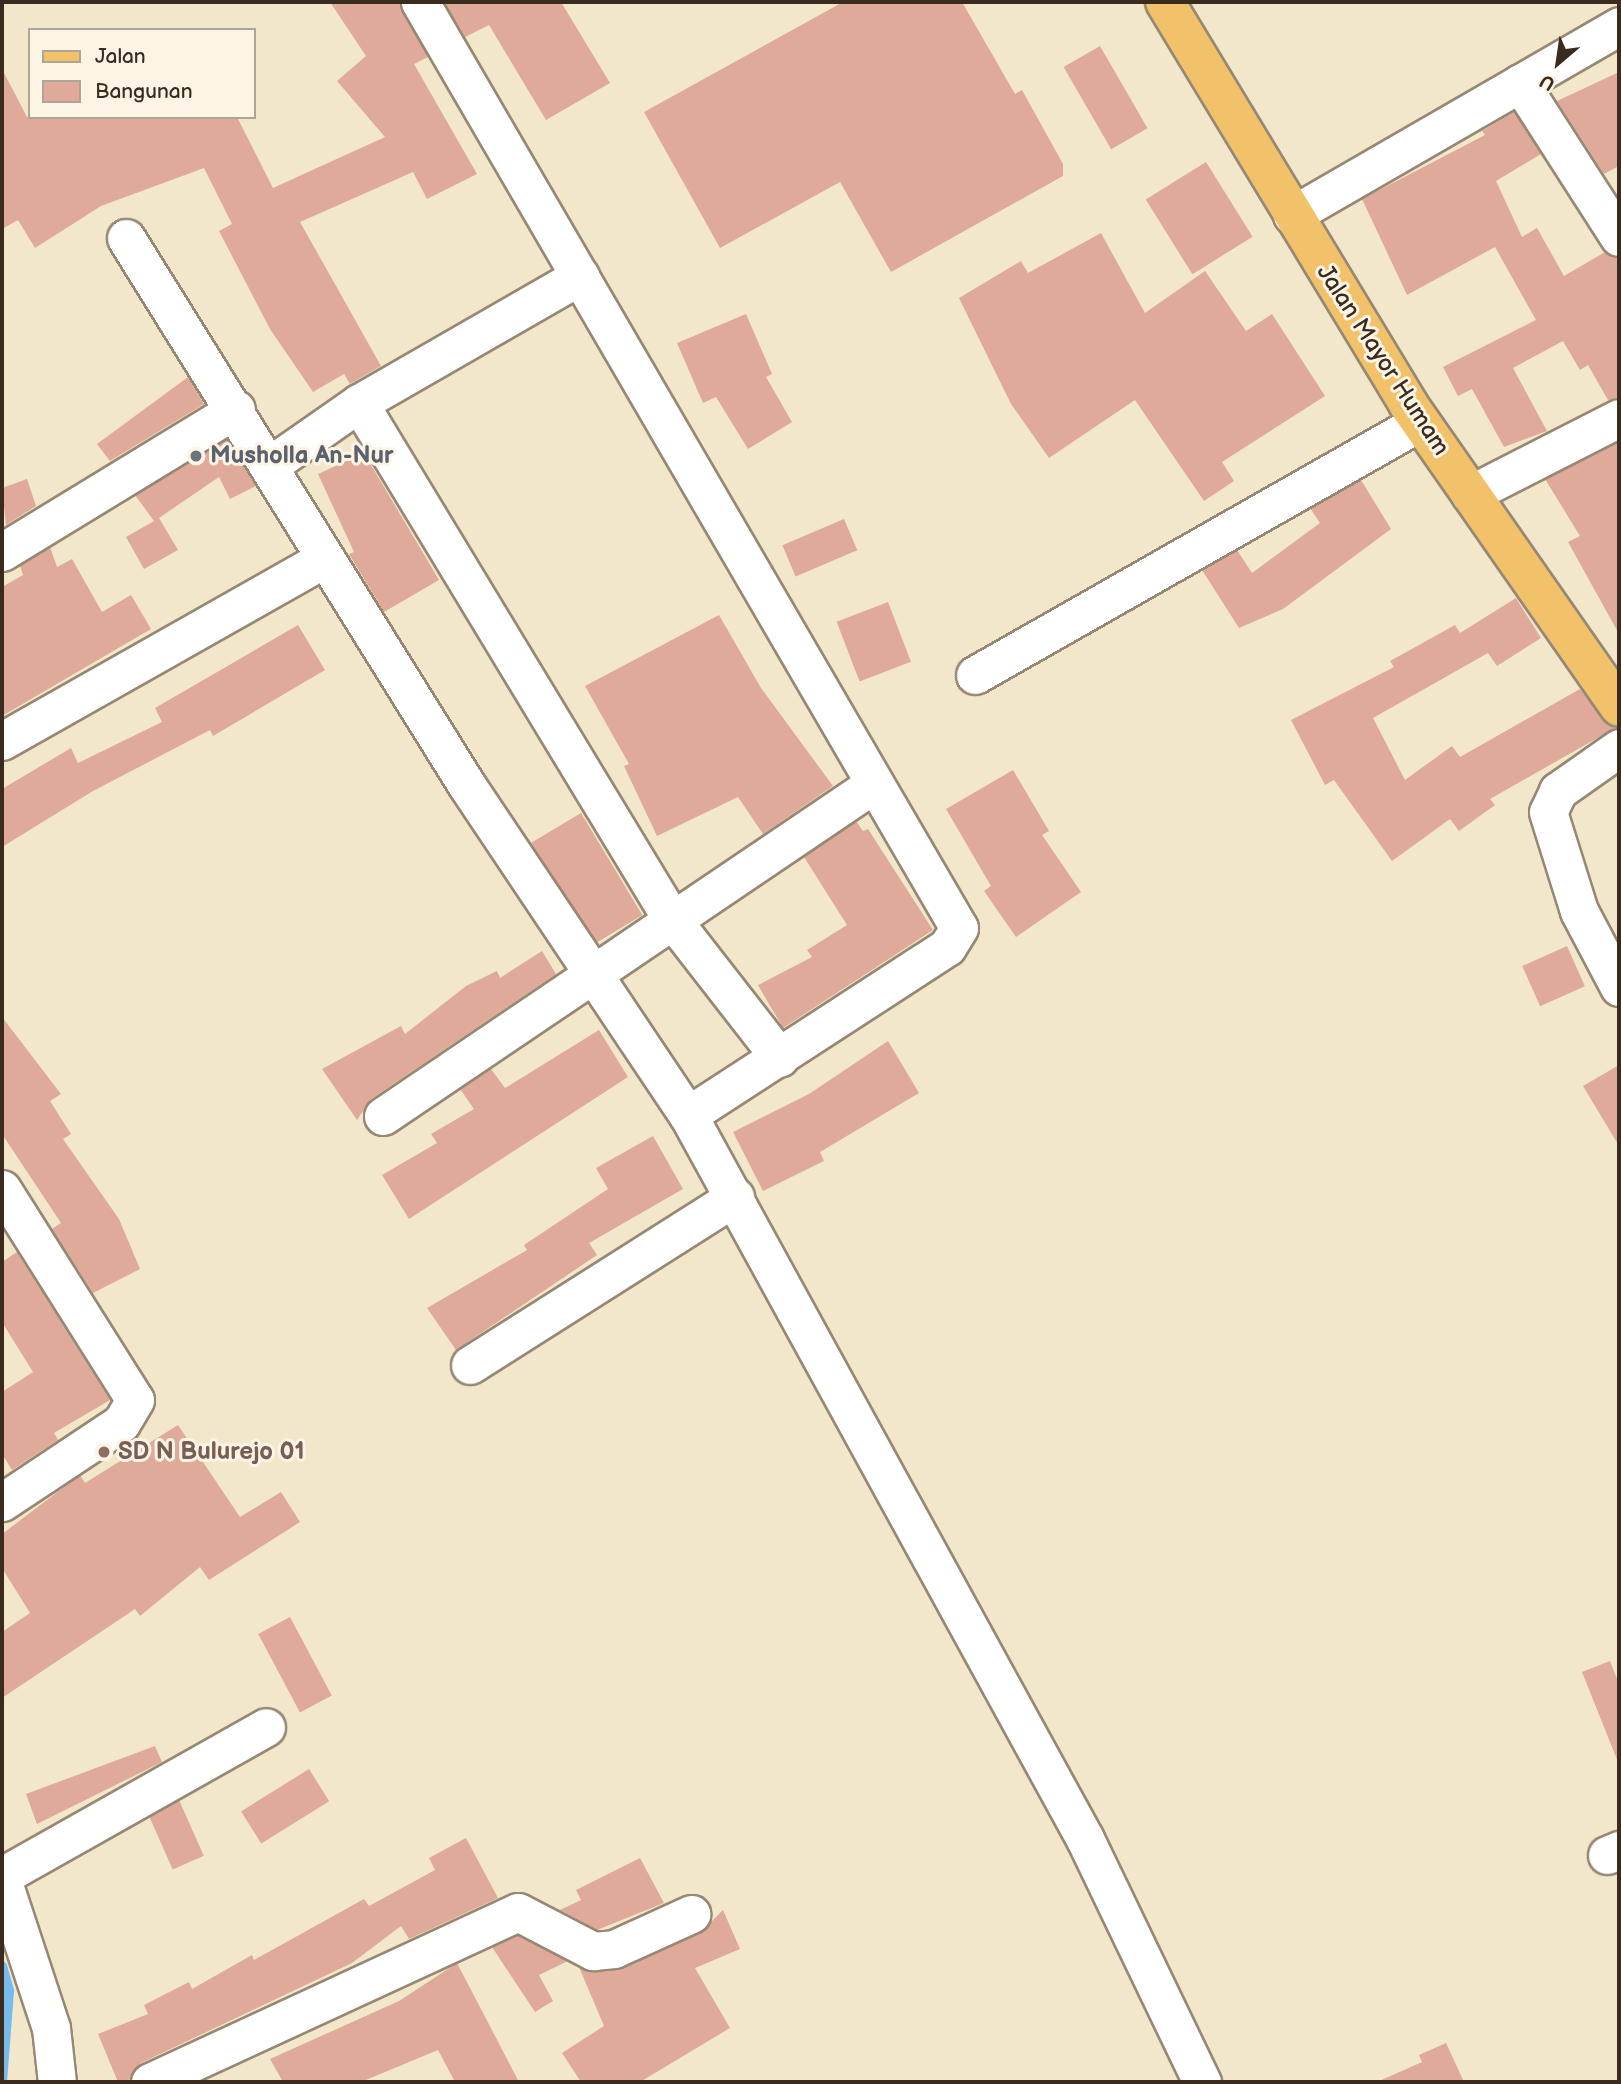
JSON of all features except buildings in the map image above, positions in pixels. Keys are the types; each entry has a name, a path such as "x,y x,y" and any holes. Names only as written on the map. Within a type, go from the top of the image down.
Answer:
{"main road":[{"name":"Jalan Mayor Humam","path":"1165,2 1420,422 1619,707"}],"street":[{"path":"420,2 871,786 946,903 958,934 780,1058 688,1115"},
{"path":"1292,215 1619,26"},
{"path":"1520,83 1619,237"},
{"path":"126,238 236,409 466,784 596,972 688,1115 1085,1839 1202,2082"},
{"path":"270,465 359,403 579,276"},
{"path":"359,403 671,918 780,1058"},
{"path":"2,552 236,409"},
{"path":"1471,494 1619,418"},
{"path":"975,675 1420,422"},
{"path":"2,741 325,558"},
{"path":"1619,748 1558,791 1548,812 1579,911 1619,986"},
{"path":"383,1116 671,918 871,786"},
{"path":"2,1189 135,1400 121,1423 3,1497"},
{"path":"470,1365 735,1197"},
{"path":"57,2082 51,2028 2,1877 265,1727"},
{"path":"150,2082 518,1912 593,1951 614,1949 691,1914"}],"waterway":[{"path":"2,1966 9,1991 2,2082"}],"place":[{"name":"Musholla An-Nur","path":"196,456"},
{"name":"SD N Bulurejo 01","path":"104,1452"}]}
